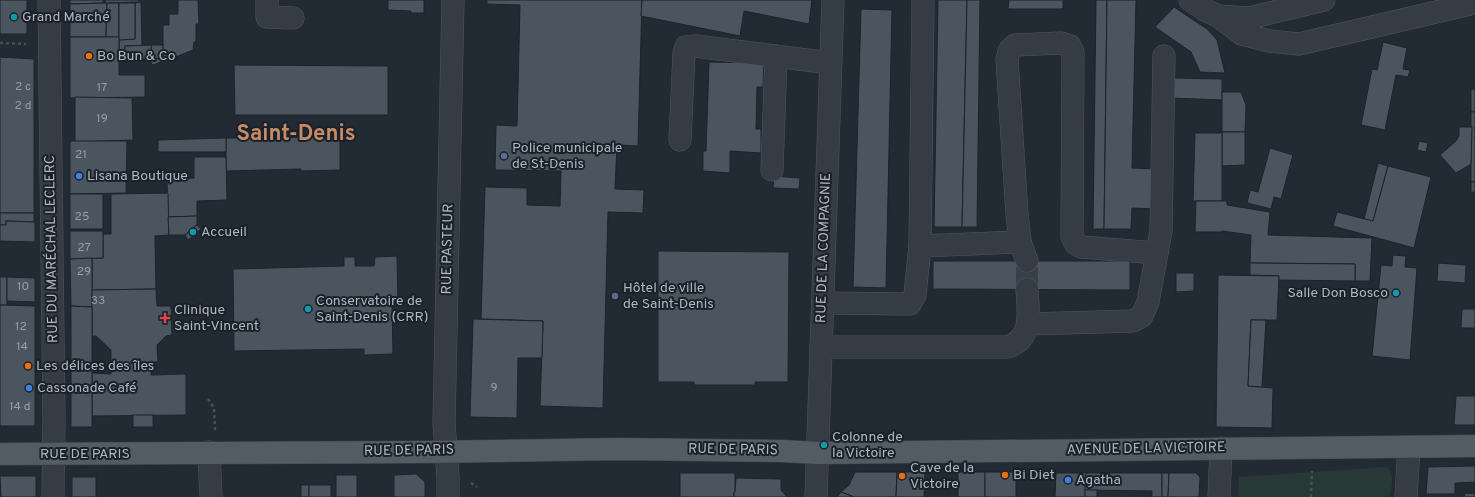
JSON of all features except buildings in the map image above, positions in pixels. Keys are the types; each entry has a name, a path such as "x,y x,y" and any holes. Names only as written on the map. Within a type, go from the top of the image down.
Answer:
{"main road":[{"name":"AVENUE DE LA VICTOIRE","path":"818,453 1475,446"},
{"name":"RUE DE PARIS","path":"0,454 620,449 782,450 818,453"}],"street":[{"name":"RUE DU MARÉCHAL LECLERC","path":"49,0 54,454 53,497"},
{"path":"267,0 267,17 293,18"},
{"name":"RUE PASTEUR","path":"448,497 444,423 453,0"},
{"name":"RUE DE LA COMPAGNIE","path":"816,497 833,0"},
{"path":"823,303 910,304 915,295 920,246 923,0"},
{"path":"1190,0 1205,10 1218,16 1242,34 1269,41 1299,44 1475,3"},
{"path":"1218,16 1249,18 1324,0"},
{"path":"920,246 1024,251 1007,60 1009,51 1015,45 1061,43 1070,46 1073,52 1072,236 1076,244 1081,247 1157,253"},
{"path":"680,140 684,53 686,47 695,46 830,63"},
{"path":"772,170 776,56"},
{"path":"1028,324 1133,321 1142,316 1148,302 1161,231 1164,56"},
{"path":"821,347 1008,347 1016,344 1022,339 1028,324 1027,289"},
{"path":"1406,497 1410,447"},
{"path":"1219,497 1221,448"},
{"path":"209,452 211,497"}],"path":[{"path":"208,398 214,408 215,429 209,431"},
{"path":"1311,497 1312,472"}],"shaded area":[{"path":"1386,467 1391,472 1392,476 1390,497 1238,497 1239,477"}],"tunnel":[{"path":"1027,261 1027,289"}],"place":[{"name":"Grand Marché","path":"14,17"},
{"name":"Bo Bun & Co","path":"89,56"},
{"name":"Police municipale de St-Denis","path":"504,156"},
{"name":"Lisana Boutique","path":"79,176"},
{"name":"Accueil","path":"193,232"},
{"name":"Salle Don Bosco","path":"1396,293"},
{"name":"Hôtel de ville de Saint-Denis","path":"615,296"},
{"name":"Conservatoire de Saint-Denis (CRR)","path":"308,309"},
{"name":"Clinique Saint-Vincent","path":"165,318"},
{"name":"Les délices des îles","path":"28,366"},
{"name":"Cassonade Café","path":"29,388"},
{"name":"Colonne de la Victoire","path":"824,445"},
{"name":"Bi Diet","path":"1005,475"},
{"name":"Cave de la Victoire","path":"902,476"},
{"name":"Agatha","path":"1068,480"}],"district":[{"name":"Saint-Denis","path":"296,134"}]}
